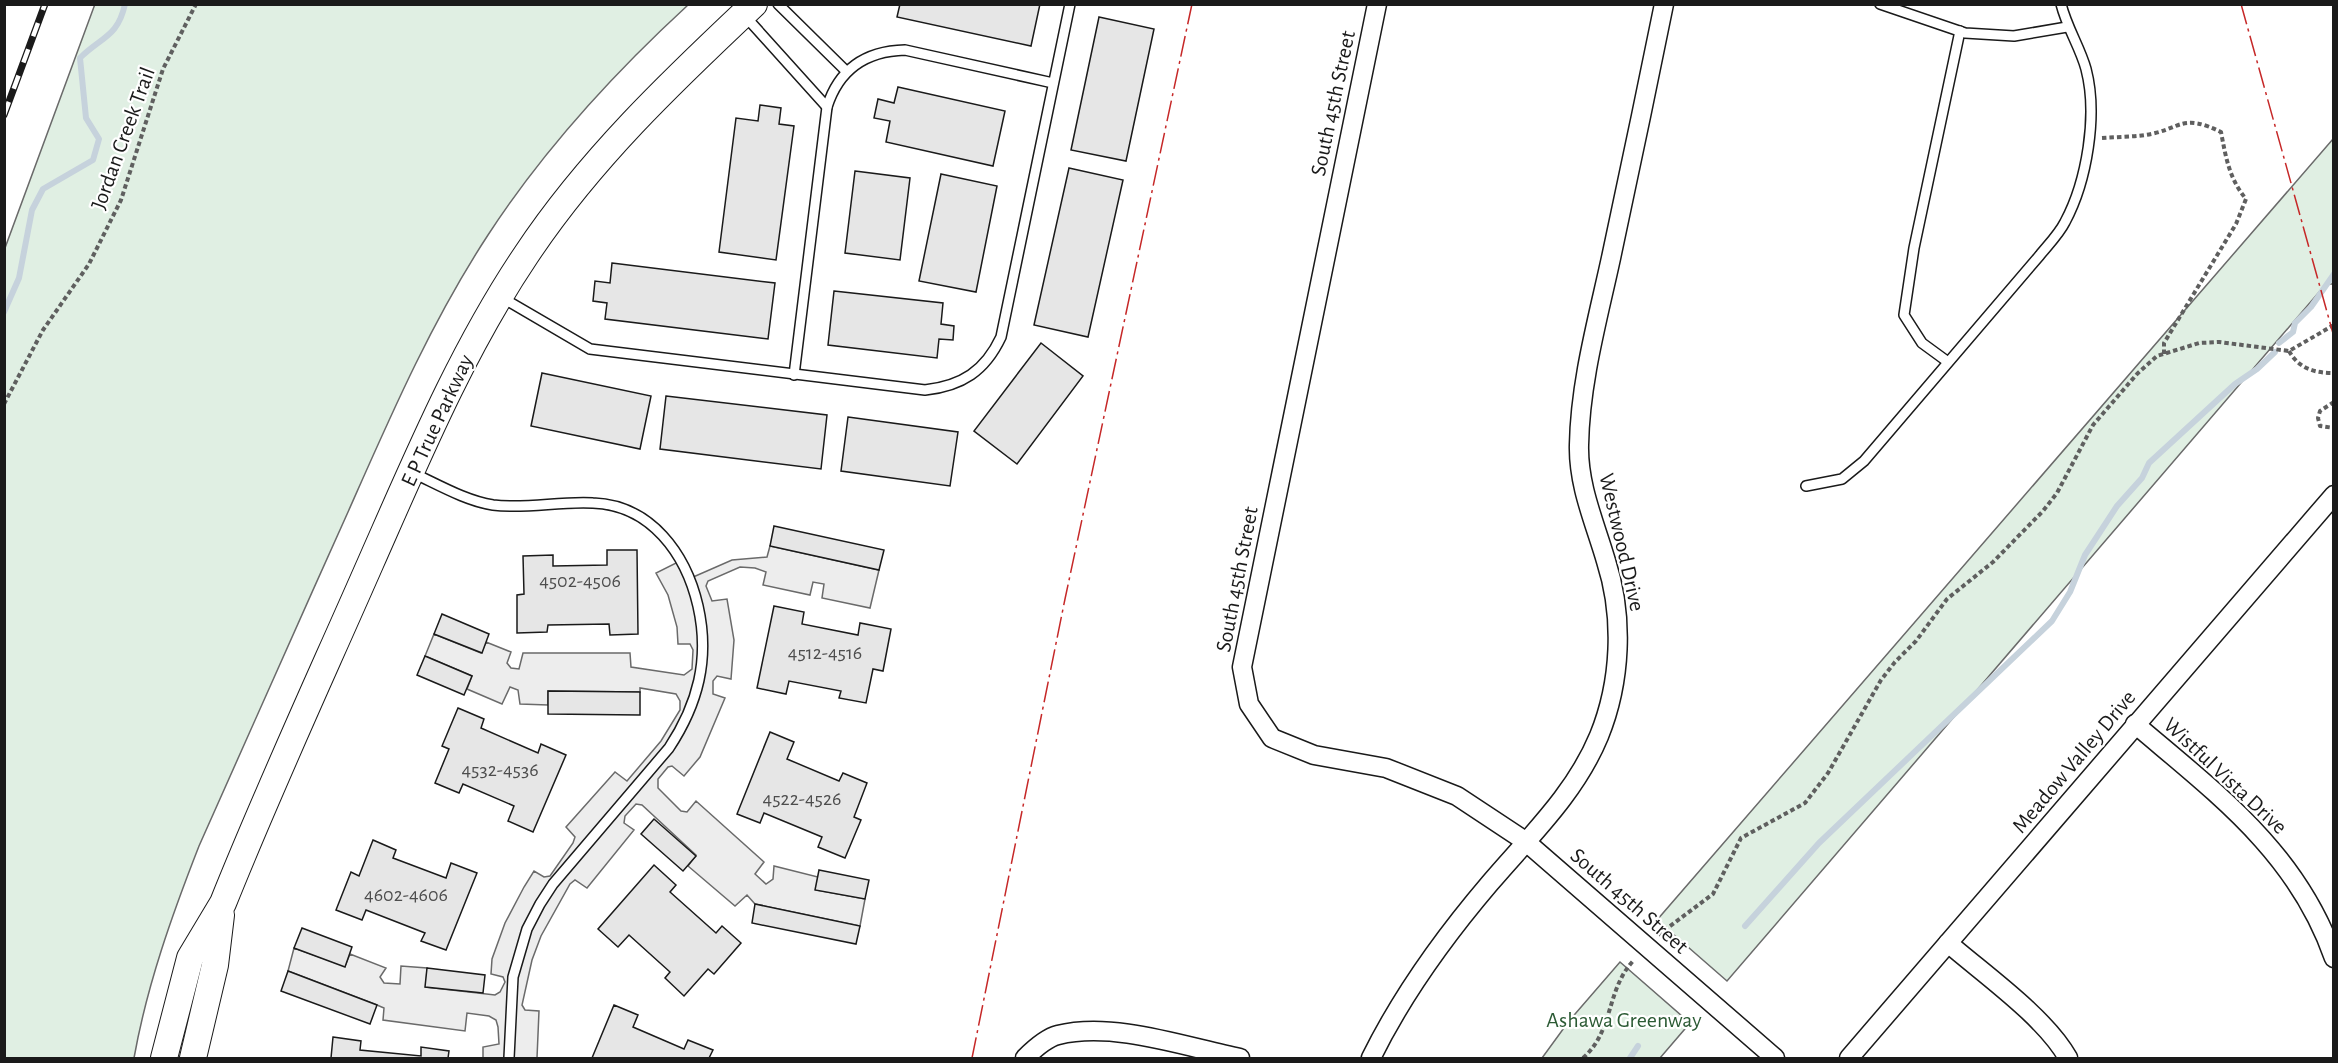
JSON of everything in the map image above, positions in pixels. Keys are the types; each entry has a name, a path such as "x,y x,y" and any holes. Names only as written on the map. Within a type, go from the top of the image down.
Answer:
{"main road":[{"name":"E P True Parkway","path":"223,903 411,472 464,359 499,296 527,253 593,164 659,93 748,10"},
{"path":"164,1059 190,958 223,903"},
{"path":"193,1059 214,965 223,903"}],"street":[{"name":"South 45th Street","path":"1377,4 1242,667 1249,704 1272,738 1314,755 1386,768 1457,796 1526,841 1775,1059"},
{"name":"Westwood Drive","path":"1371,1059 1394,1011 1465,913 1571,790 1599,735 1614,686 1619,635 1608,565 1586,503 1579,446 1585,388 1598,319 1664,4"},
{"name":"Meadow Valley Drive","path":"1849,1059 2334,495"},
{"name":"Wistful Vista Drive","path":"2135,724 2264,838 2308,898 2334,958"},
{"path":"1948,943 2034,1017 2048,1031 2068,1059"},
{"path":"1030,1053 1056,1035 1094,1030 1137,1036 1240,1059"}],"lane":[{"path":"778,4 846,71"},
{"path":"499,296 590,349 925,390 945,388 963,381 979,371 992,356 1001,337 1070,4"},
{"path":"1880,4 1960,31 1994,37 2067,27"},
{"path":"1806,486 1842,479 1864,461 2040,255 2065,222 2080,180 2092,120 2086,69 2067,27 2061,4"},
{"path":"748,10 827,107"},
{"path":"1948,362 1922,343 1904,315 1914,248 1960,31"},
{"path":"794,375 827,107 831,93 846,71 868,56 886,51 905,50 1053,83"},
{"path":"411,472 491,504 515,506 595,503 636,514 667,538 682,560 690,578 701,618 704,656 702,673 683,726 669,748 553,884 527,930 513,977 509,1059"}],"path":[{"name":"Jordan Creek Trail","path":"4,404 43,330 89,264 121,200 164,69 196,4"},
{"path":"2089,139 2147,135 2185,122 2206,125 2222,132 2227,166 2235,186 2246,199 2236,224 2164,343 2164,354"},
{"path":"1583,1059 1600,1041 1620,979 1647,946 1678,918 1713,894 1741,838 1805,803 1828,773 1881,680 1916,641 1947,599 2015,541 2043,511 2057,493 2093,425 2137,375 2164,354 2199,343 2219,342 2289,351 2334,325"},
{"path":"2289,351 2294,359 2306,368 2319,373 2334,372"},
{"path":"2334,402 2320,411 2318,418 2320,426 2334,428"}],"green space":[{"path":"95,4 688,5 607,85 532,172 467,268 412,370 199,846 161,950 134,1058 5,1058 5,248"},
{"path":"2333,139 2333,284 2326,284 1727,981 1657,920"},
{"name":"Ashawa Greenway","path":"1620,962 1690,1023 1660,1058 1542,1058 1569,1021"}],"shaded area":[{"path":"770,546 879,570 870,608 822,598 824,584 813,582 810,595 763,585 766,572 755,568 740,567 708,581 706,586 712,601 727,599 734,640 731,679 717,676 713,681 713,694 725,698 700,757 684,776 672,766 668,767 658,779 658,788 681,811 687,812 696,801 764,862 755,874 766,884 773,879 774,866 818,877 816,890 865,899 860,926 755,904 747,895 735,906 688,866 696,855 642,805 636,804 625,816 624,823 634,830 587,888 575,880 570,884 541,936 532,960 522,1005 525,1010 539,1011 537,1058 483,1058 483,1047 499,1044 496,1020 489,1016 467,1013 465,1031 383,1020 384,1008 288,971 294,948 345,966 350,954 386,968 380,977 384,983 400,984 401,966 427,968 426,987 495,995 500,992 505,982 503,977 491,974 492,959 505,923 534,871 544,877 550,876 575,837 566,827 615,772 627,781 661,741 680,710 680,701 676,694 640,688 640,692 548,691 548,705 520,704 518,690 510,687 502,704 467,689 472,676 425,656 434,634 481,653 486,642 511,652 507,663 511,668 519,669 523,653 630,653 631,667 684,675 692,669 693,650 690,644 678,644 677,627 668,595 656,573 682,560 691,578 732,560 767,557"}],"building":[{"path":"900,4 1040,4 1031,46 897,17"},
{"path":"1099,17 1154,29 1126,161 1071,150"},
{"path":"898,87 1005,111 993,166 886,142 890,121 874,118 878,99 894,103"},
{"path":"760,105 781,108 779,124 794,126 776,260 719,252 736,118 758,121"},
{"path":"1069,168 1123,180 1088,337 1034,325"},
{"path":"855,171 910,178 900,260 845,253"},
{"path":"941,174 997,186 976,292 919,281"},
{"path":"612,263 775,283 768,339 605,319 607,303 593,301 595,281 610,283"},
{"path":"834,291 943,303 941,324 954,326 953,340 939,339 937,358 828,345"},
{"path":"1041,343 1083,376 1017,464 974,431"},
{"path":"542,373 651,396 640,449 531,426"},
{"path":"666,396 827,415 821,469 660,449"},
{"path":"848,417 958,432 950,486 841,471"},
{"path":"774,526 884,550 879,570 770,546"},
{"path":"607,550 637,550 638,634 610,635 609,624 548,625 547,632 517,633 517,595 524,594 523,556 553,555 553,566 607,565"},
{"path":"774,606 804,612 802,624 858,635 860,623 891,629 883,671 873,669 866,703 839,698 841,691 789,681 786,694 757,688"},
{"path":"442,614 489,634 482,653 434,634"},
{"path":"425,656 472,676 464,695 417,675"},
{"path":"548,691 640,692 640,715 548,714"},
{"path":"458,708 484,719 481,728 538,753 541,744 566,755 533,832 508,821 514,806 463,784 459,793 435,783 449,749 442,746"},
{"path":"770,732 794,742 787,759 839,781 843,773 867,783 854,817 861,820 845,858 818,847 822,837 764,813 760,823 737,814"},
{"path":"654,819 696,856 683,871 641,834"},
{"path":"373,840 396,850 393,858 446,878 451,863 477,873 446,950 421,941 425,933 366,910 362,920 336,910 351,872 359,876"},
{"path":"654,865 676,885 670,892 716,933 722,926 741,943 714,974 708,969 684,996 665,978 670,972 629,935 618,947 598,929"},
{"path":"819,870 869,880 865,899 815,890"},
{"path":"755,904 860,926 856,944 752,923"},
{"path":"302,928 352,947 345,967 294,948"},
{"path":"427,968 485,975 483,993 425,987"},
{"path":"288,971 377,1005 370,1024 281,991"},
{"path":"614,1005 638,1015 633,1027 684,1049 688,1040 713,1050 709,1058 592,1058"},
{"path":"333,1037 361,1041 360,1050 421,1056 421,1047 449,1051 448,1058 331,1058"}],"waterway":[{"path":"4,312 19,278 32,210 43,189 93,160 99,139 86,118 80,58 108,36 118,23 125,4"},
{"path":"2279,343 2293,332 2295,323 2311,307 2334,274"},
{"path":"1745,926 1819,843 2052,621 2070,592 2085,555 2117,506 2142,478 2149,463 2235,384 2257,369 2275,352"},
{"path":"1630,1058 1638,1046"}],"railway":[{"path":"4,115 45,4"}],"power":[{"path":"972,1058 1065,599 1192,4"},
{"path":"2241,4 2334,337"}]}
